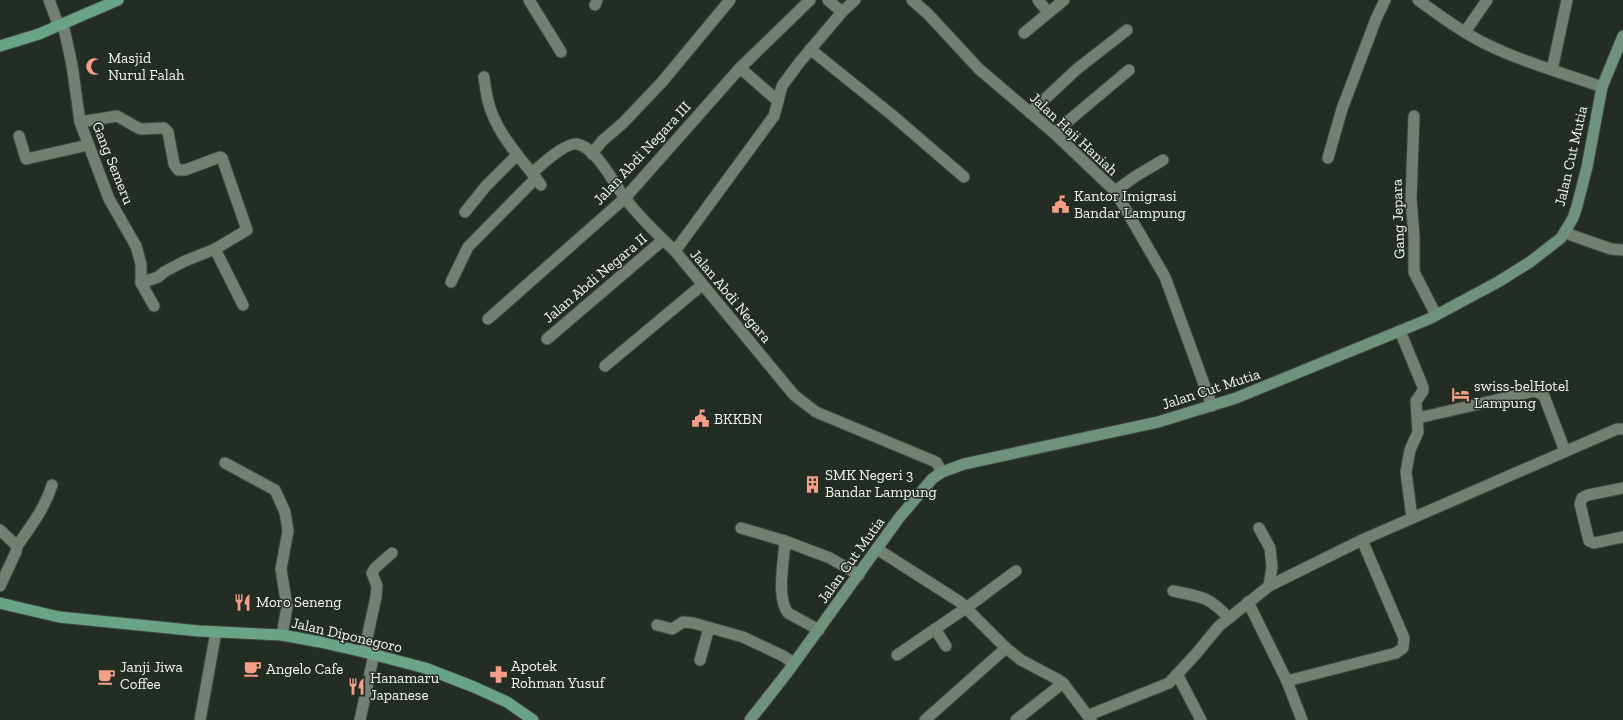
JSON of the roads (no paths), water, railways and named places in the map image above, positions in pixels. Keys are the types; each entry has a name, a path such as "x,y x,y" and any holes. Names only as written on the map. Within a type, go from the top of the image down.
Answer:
{"main road":[{"path":"0,46 39,34 118,0"},
{"name":"Jalan Cut Mutia","path":"750,720 859,575 899,518 932,479 942,472 964,464 1151,424 1212,406 1268,386 1436,315 1498,282 1552,246 1566,231 1577,206 1587,167 1602,87 1623,36"},
{"name":"Jalan Diponegoro","path":"0,603 58,617 216,632 282,635 369,653 425,668 474,687 506,702 533,720"}],"street":[{"name":"Gang Semeru","path":"49,0 60,24 72,65 80,122 109,199 136,246 141,264 141,283 154,306"},
{"path":"529,0 561,52"},
{"path":"592,154 602,141 651,95 730,0"},
{"name":"Jalan Abdi Negara III","path":"488,319 625,198 740,68 810,0"},
{"path":"828,0 842,12"},
{"name":"Jalan Abdi Negara","path":"855,0 842,12 810,49 782,86 774,116 675,251 794,395 816,412 936,462 942,472"},
{"name":"Jalan Haji Haniah","path":"912,0 928,14 979,70 1054,133 1115,191 1165,276 1212,406"},
{"path":"1038,0 1048,12"},
{"path":"1024,34 1048,12 1064,0"},
{"path":"1328,158 1342,109 1376,19 1385,0"},
{"path":"1418,0 1485,44 1552,70 1602,87"},
{"path":"1465,32 1487,0"},
{"path":"1552,70 1567,0"},
{"path":"1030,113 1077,69 1127,30"},
{"path":"810,49 892,115 964,177"},
{"path":"740,68 778,101"},
{"path":"1054,133 1128,70"},
{"path":"484,77 488,101 493,115 517,155 536,179"},
{"path":"80,122 117,116 140,129 164,128 168,132 174,164 178,170 185,170 220,157 222,158 247,230 215,249 185,261 158,277 141,283"},
{"name":"Gang Jepara","path":"1414,116 1411,207 1414,236 1414,272 1436,315"},
{"path":"19,136 26,159 88,145"},
{"path":"451,282 468,248 536,179 564,148 572,144 578,144 592,154 603,165 625,198 675,251"},
{"path":"466,212 486,186 517,155"},
{"path":"1115,191 1136,176 1163,160"},
{"path":"1566,231 1571,235 1611,249 1623,250"},
{"name":"Jalan Abdi Negara II","path":"547,339 663,240"},
{"path":"215,249 243,305"},
{"path":"605,366 702,285"},
{"path":"1400,331 1423,387 1423,391 1416,401 1418,432 1410,450 1406,472 1412,518"},
{"path":"1418,418 1535,391 1544,396 1565,451"},
{"path":"877,549 960,602 1020,660 1057,678 1063,683 1090,718 1169,683 1219,626 1269,586 1362,540 1565,451 1617,429 1623,429"},
{"path":"225,463 274,490 285,512 288,531 281,569 287,607 282,635"},
{"path":"0,586 16,552 17,546 37,518 48,497 52,485"},
{"path":"1623,488 1588,495 1582,498 1580,504 1588,542 1594,544 1623,537"},
{"path":"741,528 785,541 830,558 859,575"},
{"path":"1259,528 1270,548 1272,567 1269,586"},
{"path":"0,530 17,546"},
{"path":"1287,681 1396,653 1403,648 1404,638 1362,540"},
{"path":"785,541 782,598 784,608 788,613 818,630"},
{"path":"360,720 377,586 372,573 375,568 392,553"},
{"path":"897,656 1016,571"},
{"path":"1173,591 1203,597 1216,604 1229,618"},
{"path":"1248,602 1287,681 1302,720"},
{"path":"656,625 672,629 683,622 692,623 743,637 783,656 794,663"},
{"path":"700,660 709,628"},
{"path":"935,629 946,646"},
{"path":"200,720 216,632"},
{"path":"929,719 1006,648"},
{"path":"1177,674 1201,720"},
{"path":"1016,720 1063,683"}],"place":[{"name":"Masjid Nurul Falah","path":"95,67"},
{"name":"Kantor Imigrasi Bandar Lampung","path":"1061,205"},
{"name":"swiss-belHotel Lampung","path":"1461,395"},
{"name":"BKKBN","path":"701,419"},
{"name":"SMK Negeri 3 Bandar Lampung","path":"812,484"},
{"name":"Moro Seneng","path":"243,602"},
{"name":"Angelo Cafe","path":"253,669"},
{"name":"Apotek Rohman Yusuf","path":"498,675"},
{"name":"Janji Jiwa Coffee","path":"107,676"},
{"name":"Hanamaru Japanese","path":"357,687"}]}
